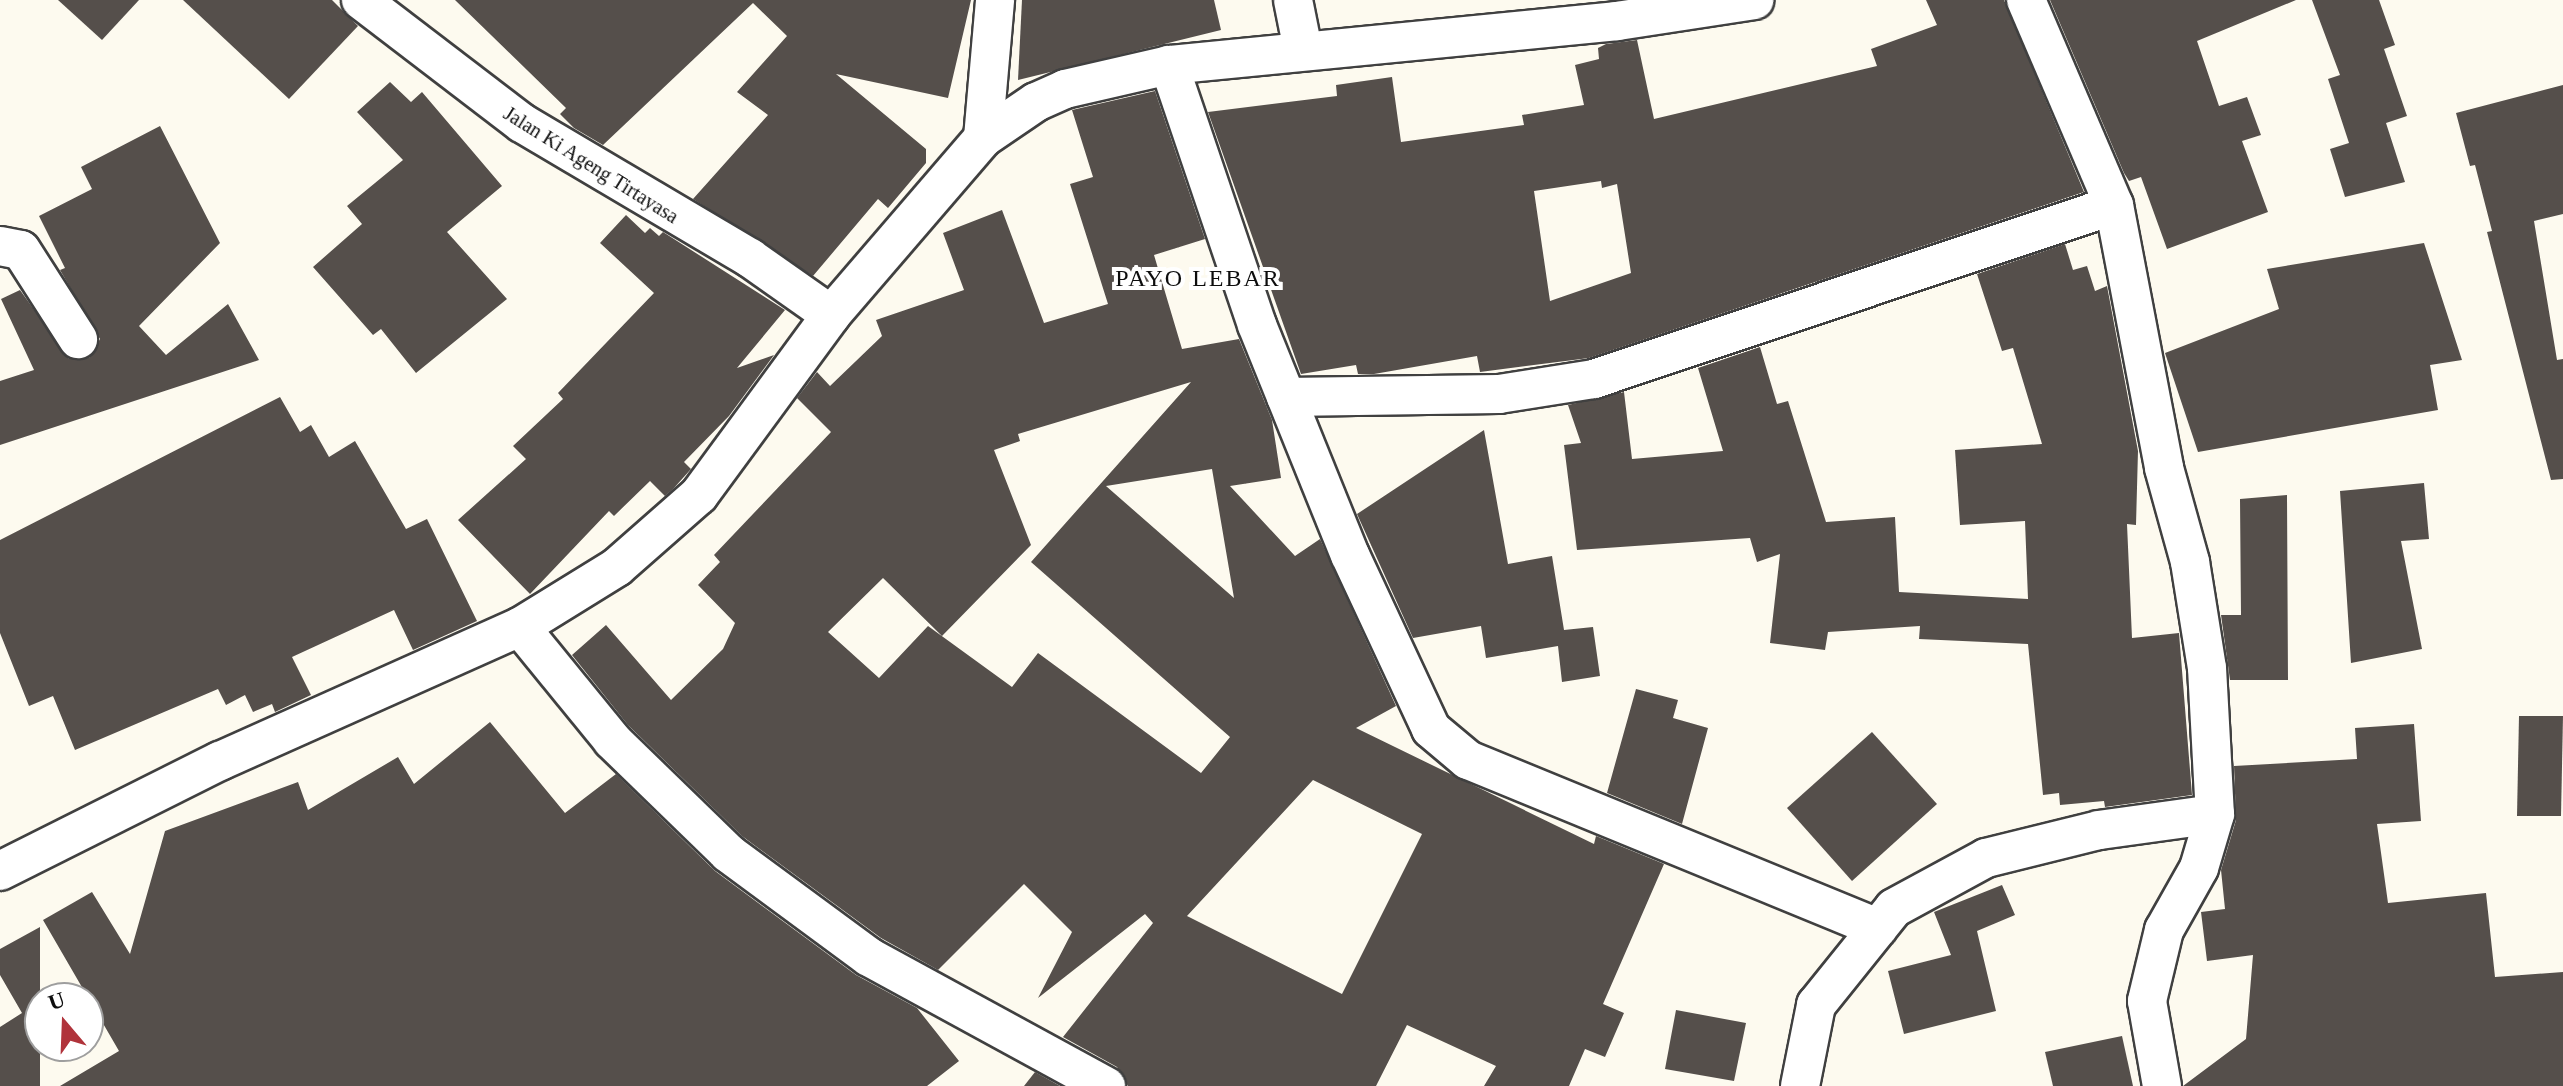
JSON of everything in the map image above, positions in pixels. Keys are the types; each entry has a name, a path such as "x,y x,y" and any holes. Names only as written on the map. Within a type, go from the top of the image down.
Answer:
{"street":[{"name":"Jalan Ki Ageng Tirtayasa","path":"361,0 522,123 750,258 831,315"},
{"path":"983,138 995,0"},
{"path":"1293,0 1303,50"},
{"path":"0,871 220,761 520,627 617,567 699,495 831,315 983,138 1065,89 1169,65 1617,21 1754,0"},
{"path":"2026,0 2114,205 2164,468 2190,562 2207,668 2215,814 2199,868 2164,930 2152,966 2150,1036 2162,1086"},
{"path":"1169,65 1286,397 1356,568 1423,716 1441,740 1468,760 1878,928"},
{"path":"1286,397 1366,392 1415,397 1499,394 1594,379 2114,205"},
{"path":"0,246 21,250 78,339"},
{"path":"520,627 612,740 668,800 741,863 882,965 1106,1086"},
{"path":"1800,1086 1816,1005 1878,928 1907,900 1986,858 2099,830 2215,814"}],"building":[{"path":"58,0 139,0 102,40"},
{"path":"183,0 332,0 358,26 289,99"},
{"path":"455,0 971,0 948,98 836,74 926,149 926,163 888,208 878,199 813,276 693,199 768,115 737,92 787,36 753,3 603,145 574,128 560,114 566,108"},
{"path":"1022,0 1214,0 1221,30 1018,80"},
{"path":"1926,0 2004,0 2084,192 1589,358 1480,372 1477,356 1374,374 1358,374 1356,365 1301,374 1208,112 1337,96 1336,85 1392,77 1401,142 1524,125 1522,115 1584,105 1575,65 1599,59 1598,48 1606,44 1637,40 1654,119 1877,66 1871,49 1937,25","holes":["1601,181 1602,188 1617,184 1631,273 1550,301 1534,191"]},
{"path":"2050,0 2296,0 2197,41 2219,106 2247,97 2261,135 2242,141 2268,212 2167,249 2141,177 2129,181 2124,173"},
{"path":"2312,0 2379,0 2395,45 2384,49 2407,116 2386,123 2405,182 2345,197 2330,149 2349,143 2328,79 2340,75"},
{"path":"390,82 411,102 422,92 502,186 447,232 507,299 416,373 381,329 373,335 313,267 362,224 347,206 403,160 357,112"},
{"path":"2563,85 2563,214 2534,221 2557,360 2563,359 2563,479 2551,480 2487,232 2492,231 2475,165 2470,166 2456,113"},
{"path":"1155,91 1205,239 1154,255 1182,349 1239,339 1272,420 1281,478 1230,486 1295,556 1320,539 1396,706 1356,728 1594,844 1596,836 1664,864 1603,1004 1624,1013 1605,1057 1585,1049 1569,1086 1484,1086 1496,1066 1407,1025 1376,1086 1128,1086 1117,1067 1063,1037 1153,923 1145,914 1038,998 1072,932 1024,884 938,970 881,938 742,836 628,725 572,655 606,625 671,700 723,649 735,623 698,585 720,562 714,555 831,432 797,398 817,372 830,386 882,336 876,320 964,290 943,233 1002,210 1044,323 1108,304 1070,184 1093,177 1072,110","holes":["1191,382 1031,562 1230,737 1201,773 1038,653 1012,687 928,626 879,678 828,632 883,578 942,636 1031,545 994,450 1020,441 1018,434","1212,469 1234,598 1106,486","1313,780 1422,834 1342,994 1187,916"]},
{"path":"160,126 220,243 139,326 166,355 228,304 259,360 0,445 0,381 34,370 1,299 20,290 69,359 89,358 100,339 60,270 65,268 39,216 92,189 81,167"},
{"path":"626,215 645,233 650,228 659,236 663,232 785,310 737,368 774,355 729,416 684,462 691,469 673,489 665,496 650,481 614,516 609,511 530,594 458,520 526,459 513,446 563,399 558,393 654,293 600,243"},
{"path":"2424,243 2462,360 2430,365 2438,410 2198,452 2165,353 2279,309 2267,269"},
{"path":"2065,244 2073,270 2087,266 2095,291 2107,286 2138,451 2136,525 2127,524 2132,638 2179,633 2192,795 2105,807 2104,801 2060,805 2059,793 2043,795 2028,644 1919,639 1920,626 1828,632 1825,650 1770,643 1780,554 1757,562 1750,538 1577,550 1564,445 1581,443 1568,405 1624,392 1632,459 1723,451 1698,368 1760,347 1777,404 1788,401 1826,522 1895,517 1899,592 2028,599 2025,521 1960,525 1955,450 2042,444 2013,348 2002,351 1977,274"},
{"path":"280,397 300,432 311,425 329,457 355,441 406,529 427,519 477,621 413,650 394,610 292,657 311,695 275,712 272,704 253,712 245,695 226,705 218,689 75,750 53,696 29,706 0,633 0,540"},
{"path":"1484,430 1508,564 1552,556 1564,630 1593,627 1600,676 1562,682 1558,646 1486,658 1481,626 1413,638 1357,514"},
{"path":"2424,483 2429,539 2401,541 2422,649 2351,663 2340,491"},
{"path":"2287,495 2288,680 2230,680 2221,615 2241,615 2240,499"},
{"path":"1636,689 1678,700 1673,718 1708,728 1682,824 1607,793"},
{"path":"2519,716 2563,716 2561,816 2517,816"},
{"path":"490,722 565,813 616,774 715,871 856,975 917,1008 959,1061 927,1086 60,1086 119,1051 104,1025 104,982 79,982 43,920 92,892 130,954 165,831 298,782 308,810 398,757 414,784"},
{"path":"2414,724 2421,821 2377,824 2388,903 2486,893 2495,977 2563,972 2563,1086 2183,1086 2246,1039 2253,955 2207,961 2201,912 2225,909 2221,870 2236,820 2234,766 2357,759 2355,728"},
{"path":"1872,732 1937,804 1852,881 1787,808"},
{"path":"2002,885 2015,915 1977,931 1996,1011 1904,1034 1888,971 1951,955 1934,912"},
{"path":"40,927 40,982 24,982 24,1062 40,1062 40,1086 0,1086 0,1027 22,1013 0,975 0,949"},
{"path":"1676,1010 1746,1023 1734,1081 1665,1069"},
{"path":"2122,1036 2133,1086 2053,1086 2045,1052"},
{"path":"1035,1072 1060,1086 1024,1086"}],"district":[{"name":"PAYO LEBAR","path":"1198,279"}]}
